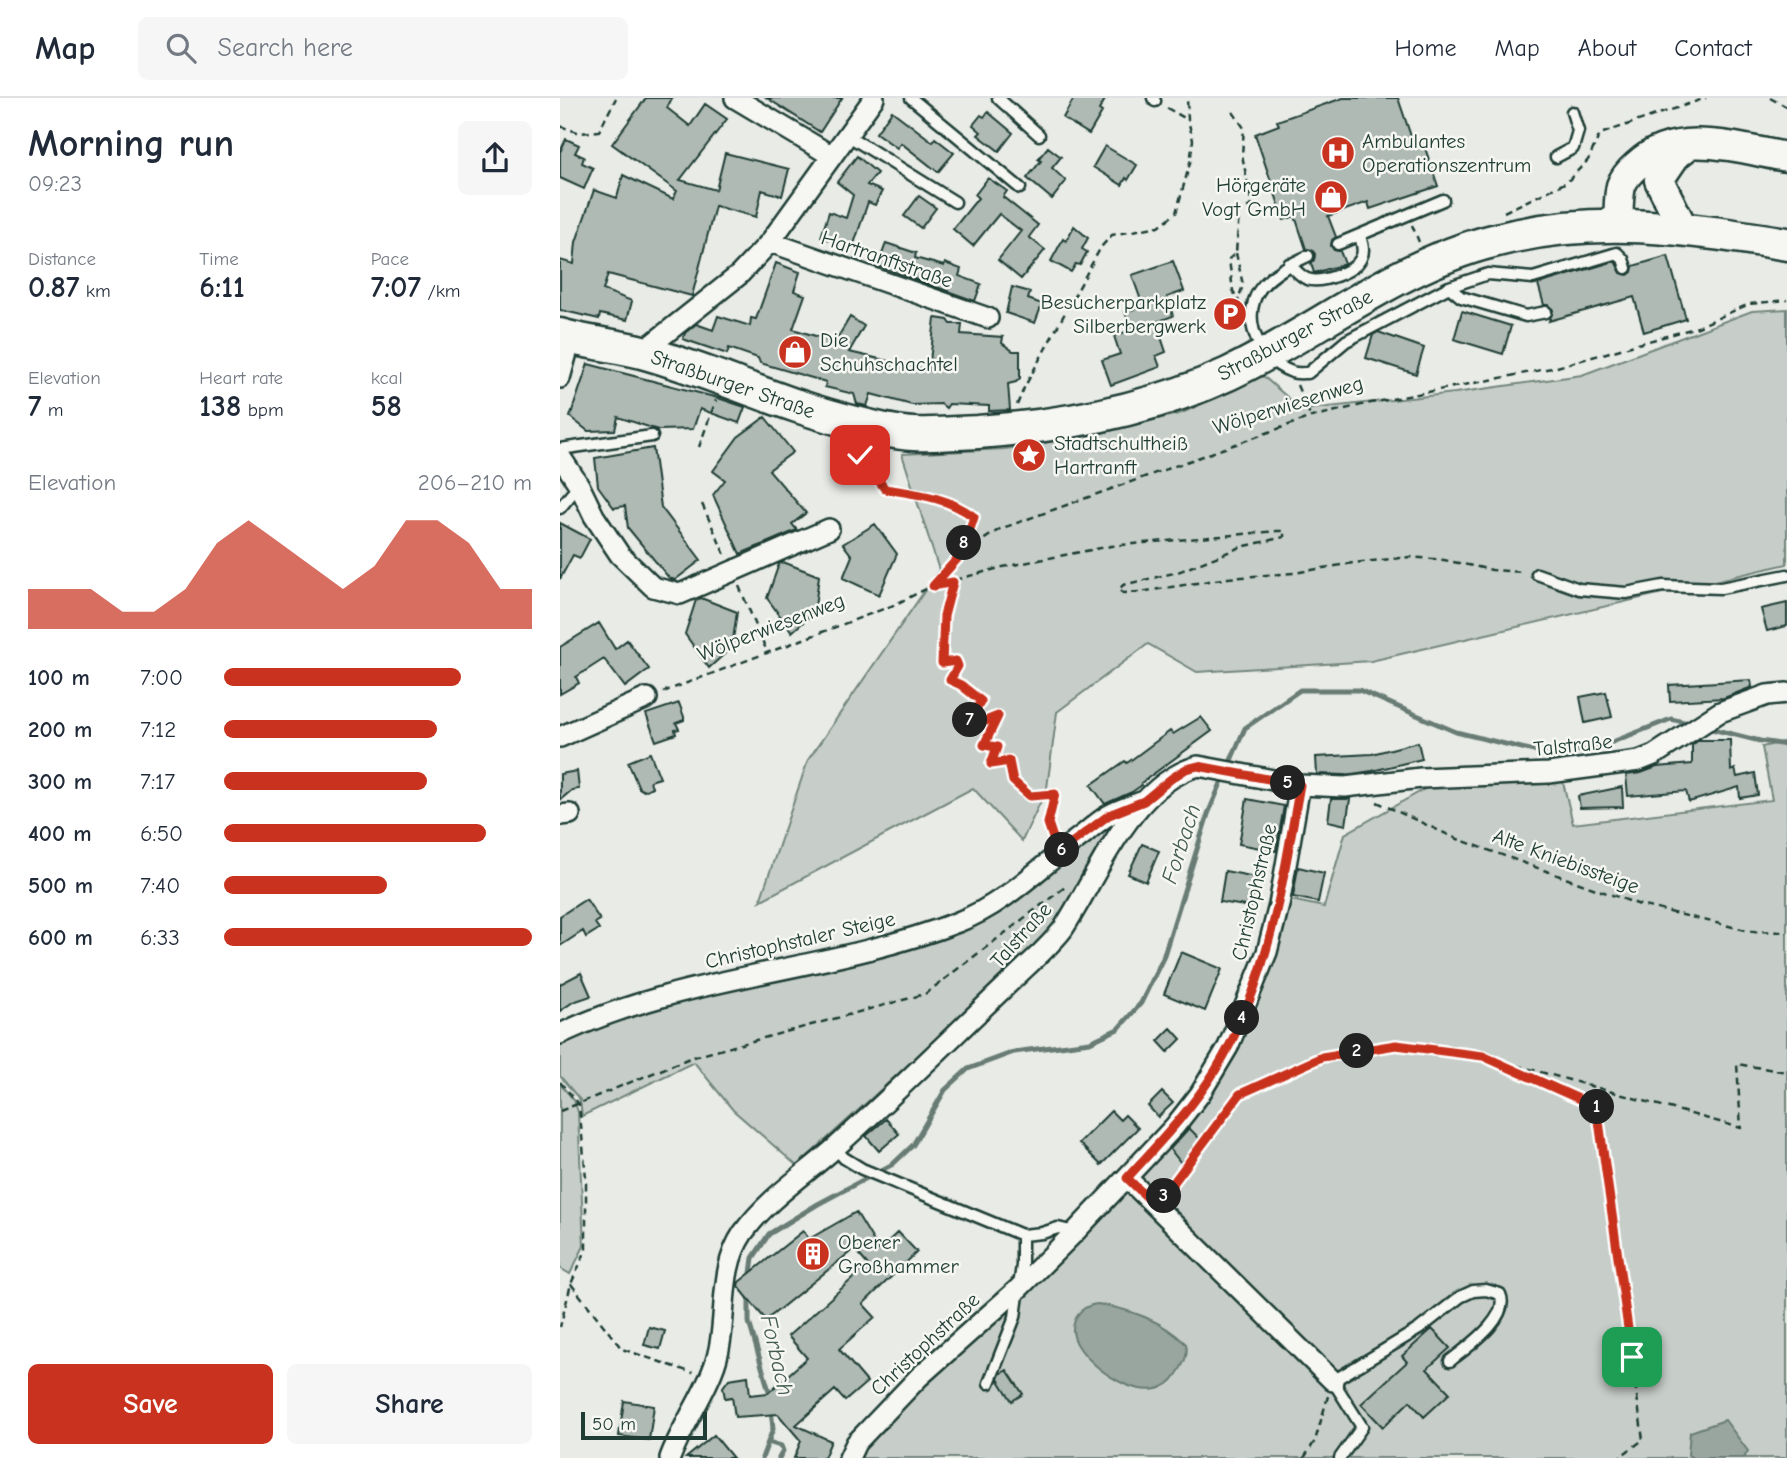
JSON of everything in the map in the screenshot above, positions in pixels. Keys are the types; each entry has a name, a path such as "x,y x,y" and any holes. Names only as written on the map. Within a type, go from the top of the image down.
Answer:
{"main road":[{"path":"1618,224 1620,189 1626,175 1648,154 1677,143 1715,145 1787,157"},
{"path":"1652,226 1652,204 1659,180 1676,155 1690,144"},
{"path":"1659,180 1683,228"},
{"name":"Straßburger Straße","path":"566,336 642,352 830,417 887,430 941,434 1006,430 1083,420 1119,411 1227,374 1400,278 1465,249 1529,233 1618,224 1683,228 1787,244"}],"street":[{"path":"735,98 832,156"},
{"path":"642,352 739,275 770,242 874,98"},
{"name":"Hartranftstraße","path":"770,242 988,318"},
{"path":"560,378 566,336"},
{"path":"560,456 620,555 653,587 680,594 829,529"},
{"name":"Talstraße","path":"670,1458 709,1379 717,1356 727,1270 742,1235 770,1201 840,1153 1055,938 1102,859 1144,801 1172,778 1186,769 1198,766 1300,785 1345,787 1421,778 1549,773 1639,761 1654,755 1720,712 1767,695 1787,692"},
{"path":"560,737 647,698"},
{"name":"Christophstraße","path":"849,1458 856,1443 919,1377 1018,1289 1075,1232 1175,1126 1200,1094 1228,1047 1245,1011 1267,952 1279,905 1300,785"},
{"name":"Christophstaler Steige","path":"560,1034 637,1003 859,954 958,922 1004,897 1109,815 1144,801"},
{"path":"1127,1178 1333,1381"}],"lane":[{"path":"911,98 1020,188"},
{"path":"998,98 1039,135"},
{"path":"1556,157 1573,148 1578,131 1572,112"},
{"path":"847,135 955,202"},
{"path":"1338,244 1443,200"},
{"path":"1289,264 1304,278 1318,282 1337,275 1353,268 1361,259 1363,250 1360,236"},
{"path":"1308,256 1289,264 1272,276 1254,299 1251,325 1264,354 1292,372 1308,373 1346,341 1449,287 1488,274 1533,278 1617,253 1626,268"},
{"path":"1449,287 1461,297 1526,317 1546,312"},
{"path":"560,449 652,436"},
{"path":"560,508 579,485"},
{"path":"1537,574 1579,589 1626,593 1663,586 1721,588 1787,575"},
{"path":"840,1153 862,1169 1022,1235 1058,1228 1075,1232"},
{"path":"989,1383 1015,1317 1022,1265 1022,1235"},
{"path":"1340,1458 1362,1427 1333,1381 1419,1329 1460,1297 1474,1291 1486,1290 1500,1294 1502,1307 1493,1321 1479,1338 1450,1361"}],"path":[{"path":"560,126 580,133 599,131 616,98"},
{"path":"1015,413 1024,388 1101,247 1112,235 1159,226 1176,212 1190,163 1193,140 1188,120 1188,98"},
{"path":"1496,216 1567,182 1588,160 1600,134 1706,98"},
{"path":"1770,98 1787,107"},
{"path":"1154,100 1188,120"},
{"path":"1233,112 1244,128 1242,155 1252,205 1239,212 1236,253 1243,285 1238,300 1233,291 1229,259 1236,253"},
{"path":"1408,215 1421,248"},
{"name":"Wölperwiesenweg","path":"647,698 894,605 933,586 958,558 999,529 1311,417 1557,367 1698,327 1748,304 1787,299"},
{"path":"1292,372 1311,417"},
{"path":"699,447 723,380"},
{"path":"860,455 885,489 935,498 960,506 974,517 958,558"},
{"path":"702,504 733,571"},
{"path":"933,586 1003,567 1111,546 1277,531 1284,531 1284,537 1241,547 1178,572 1123,585 1119,590 1123,593 1140,592 1228,578 1294,573 1353,563 1410,558 1444,560 1492,570 1537,574"},
{"path":"953,582 944,616 942,663 956,661 958,666 950,680 981,701 968,724 998,716 984,745 997,747 991,764 1009,761 1013,781 1030,796 1055,794 1048,823 1058,853"},
{"path":"748,606 768,654"},
{"name":"Alte Kniebissteige","path":"1345,787 1455,838 1640,905 1750,931 1787,932"},
{"path":"560,1111 690,1058 925,994 1069,884"},
{"path":"1156,1206 1240,1094 1322,1057 1396,1045 1483,1056 1741,1128 1737,1064 1787,1072"},
{"path":"1483,1056 1597,1107 1643,1440 1618,1458"},
{"path":"560,1082 579,1104 586,1178 586,1250 571,1284 560,1327"},
{"path":"571,1284 622,1349 709,1379"},
{"path":"1304,1458 1315,1441 1333,1381"}],"shaded area":[{"path":"1787,309 1787,564 1371,661 1197,672 1148,644 1057,712 1047,788 1022,841 973,788 760,901 808,760 939,570 902,454 1005,449 1094,435 1182,413 1263,376 1302,410 1455,393 1582,375 1752,311"},
{"path":"1787,741 1787,1458 840,1458 1107,1196 1188,1104 1237,1028 1277,897 1324,907 1345,834 1432,785 1562,778 1573,824 1772,800 1762,747"},
{"path":"1107,822 1113,827 1057,923 1034,950 797,1166 733,1110 694,1062 582,1116 580,1100 560,1076 560,1042 648,1003 958,929"},
{"path":"560,1084 574,1100 578,1112 584,1246 570,1274 560,1268"},
{"path":"1098,1304 1145,1317 1166,1328 1186,1344 1187,1352 1183,1363 1167,1385 1140,1389 1125,1384 1098,1368 1087,1357 1075,1340 1073,1326 1079,1313"},
{"path":"1725,1420 1748,1451 1744,1458 1693,1458 1688,1455 1690,1432"}],"building":[{"path":"646,98 672,98 667,108 690,126 705,104 727,119 680,180 716,190 725,153 789,169 782,196 762,190 756,217 715,206 692,296 608,274 603,290 632,301 627,320 600,314 599,319 560,310 560,260 574,264 576,242 594,190 617,198 623,175 673,199 677,191 612,144"},
{"path":"767,98 842,98 820,132"},
{"path":"1074,98 1106,98 1099,110 1102,112 1089,134 1063,118"},
{"path":"1343,98 1398,98 1415,148 1424,145 1438,186 1370,209 1368,202 1328,216 1336,237 1331,246 1340,251 1345,264 1314,273 1311,263 1315,254 1306,249 1295,216 1284,220 1255,134 1279,125 1277,121"},
{"path":"892,111 933,142 935,138 954,153 938,172 901,143 897,148 876,133"},
{"path":"988,112 1013,133 999,151 978,135 981,132 973,125 981,115 984,117"},
{"path":"566,139 579,145 575,153 584,157 582,163 593,168 584,189 560,178 560,152"},
{"path":"1105,146 1137,165 1122,185 1093,167"},
{"path":"1048,147 1061,157 1052,168 1066,181 1052,199 1027,178"},
{"path":"857,156 877,173 867,185 882,191 875,205 868,202 853,247 821,237 829,212 846,218 853,195 837,182"},
{"path":"988,178 1007,191 1003,197 1038,225 1029,237 1045,250 1021,279 998,260 1021,231 999,214 973,246 953,229 978,198 975,195"},
{"path":"919,196 936,208 921,228 904,216"},
{"path":"1074,226 1088,238 1082,249 1087,252 1080,265 1076,264 1071,272 1051,261"},
{"path":"886,243 916,253 915,258 944,266 945,263 961,269 959,276 981,284 975,301 878,266"},
{"path":"1668,256 1686,319 1644,332 1634,297 1549,321 1553,310 1549,305 1544,305 1538,284 1615,261 1621,273 1628,275 1633,266"},
{"path":"1173,261 1184,291 1167,297 1173,316 1156,322 1166,352 1156,356 1160,367 1111,385 1102,360 1120,354 1114,336 1132,330 1125,312 1143,306 1132,275"},
{"path":"776,263 800,272 794,291 805,295 793,329 835,342 850,317 864,326 849,352 929,370 935,318 948,320 951,324 962,324 961,334 1003,337 1002,343 1013,351 1020,351 1020,378 1008,384 1010,410 989,411 989,406 949,404 946,408 941,404 912,405 871,394 867,406 857,404 854,394 825,387 826,382 760,363 758,358 729,348 727,354 683,339 685,333 696,324 713,330 718,316 750,326 751,318 756,319"},
{"path":"1012,287 1030,292 1028,299 1042,304 1035,323 1006,313"},
{"path":"1462,311 1511,326 1503,354 1454,339"},
{"path":"1378,332 1424,348 1416,374 1366,358 1373,335"},
{"path":"588,364 745,407 739,423 700,409 693,429 658,430 618,417 615,430 588,431 570,417"},
{"path":"765,417 793,452 769,470 806,513 792,524 797,530 740,554 713,495 725,480 713,471 738,437"},
{"path":"653,448 661,507 701,560 675,580 669,578 628,528 625,506 614,508 598,486 595,458"},
{"path":"560,523 590,539 580,558 573,555 560,579"},
{"path":"875,524 897,554 879,595 843,578 852,556 843,544"},
{"path":"783,562 819,576 814,615 792,632 767,598 779,564"},
{"path":"701,598 737,612 732,647 709,668 685,634 696,600"},
{"path":"1787,603 1787,626 1767,631 1761,609"},
{"path":"599,623 615,649 627,640 649,669 625,687 604,659 576,677 579,683 560,694 560,647"},
{"path":"1751,680 1752,687 1724,698 1670,701 1669,685"},
{"path":"1606,692 1612,717 1585,723 1580,697"},
{"path":"679,703 684,720 676,723 679,729 675,730 676,734 656,741 646,714"},
{"path":"1201,717 1212,731 1132,792 1105,804 1091,785 1125,761 1127,763 1170,731 1173,734"},
{"path":"1699,740 1730,740 1731,771 1735,769 1737,777 1755,773 1758,795 1740,798 1739,787 1689,802 1686,791 1628,796 1626,775 1657,767 1692,764 1692,745"},
{"path":"1418,742 1422,759 1345,775 1317,774 1316,757 1372,754"},
{"path":"650,753 660,778 650,781 652,787 644,791 639,788 628,762"},
{"path":"577,771 579,789 572,790 560,800 560,774"},
{"path":"1622,787 1623,807 1580,808 1578,796"},
{"path":"1247,799 1284,806 1276,851 1239,844"},
{"path":"1331,799 1350,799 1346,825 1328,821"},
{"path":"1142,844 1159,851 1146,882 1128,874"},
{"path":"1298,867 1324,873 1318,902 1293,897"},
{"path":"1225,871 1256,877 1251,907 1220,902"},
{"path":"586,899 600,920 595,923 599,929 586,937 583,931 560,946 560,916"},
{"path":"1181,952 1222,969 1205,1011 1164,994"},
{"path":"581,973 591,996 573,1002 560,1011 560,984"},
{"path":"1171,1028 1181,1039 1168,1052 1158,1041"},
{"path":"1162,1092 1173,1103 1158,1117 1148,1106"},
{"path":"1111,1111 1120,1120 1125,1115 1138,1128 1101,1165 1079,1143"},
{"path":"886,1119 899,1134 879,1151 866,1136"},
{"path":"1189,1128 1200,1139 1181,1163 1170,1149"},
{"path":"856,1212 879,1250 898,1232 917,1252 863,1304 875,1317 839,1349 867,1382 845,1401 835,1390 796,1425 831,1441 824,1458 794,1458 801,1441 778,1414 735,1417 732,1397 725,1398 723,1387 729,1379 748,1376 750,1395 768,1393 807,1358 788,1336 868,1265 854,1249 766,1320 738,1286 739,1282 803,1231 809,1239"},
{"path":"649,1327 665,1331 660,1349 644,1345"},
{"path":"1432,1329 1450,1348 1427,1369 1450,1393 1424,1417 1410,1401 1383,1427 1361,1404 1407,1362 1402,1356"},
{"path":"1007,1370 1023,1394 1012,1401 998,1379 1000,1374"},
{"path":"624,1401 654,1406 649,1440 619,1436"},
{"path":"714,1435 733,1458 686,1458"}],"waterway":[{"name":"Forbach","path":"1228,767 1245,728 1300,690 1359,690 1456,732 1538,752 1592,750 1671,719 1692,724"},
{"name":"Forbach","path":"1708,728 1787,745"},
{"name":"Forbach","path":"751,1273 753,1258 769,1234 893,1164 913,1145 945,1090 968,1069 1014,1052 1090,1042 1118,1029 1141,1003 1163,958 1208,814 1224,776"},
{"name":"Forbach","path":"749,1299 749,1322 771,1398"},
{"name":"Forbach","path":"762,1458 773,1429 771,1408"},
{"path":"768,1442 781,1446 783,1451 779,1458"}],"place":[{"name":"Ambulantes Operationszentrum","path":"1338,153"},
{"name":"Hörgeräte Vogt GmbH","path":"1331,197"},
{"name":"Besucherparkplatz Silberbergwerk","path":"1230,314"},
{"name":"Die Schuhschachtel","path":"795,352"},
{"name":"Stadtschultheiß Hartranft","path":"1029,455"},
{"name":"Oberer Großhammer","path":"813,1254"}],"route":[{"path":"860,455 885,489 935,498 960,506 974,517 958,558 933,586 953,582 944,616 942,663 956,661 958,666 950,680 981,701 968,724 998,716 984,745 997,747 991,764 1009,761 1013,781 1030,796 1055,794 1048,823 1058,853 1109,815 1144,801 1186,769 1198,766 1300,785 1279,905 1267,952 1245,1011 1216,1070 1200,1094 1175,1126 1127,1178 1156,1206 1240,1094 1322,1057 1396,1045 1483,1056 1597,1107 1632,1357"}]}
